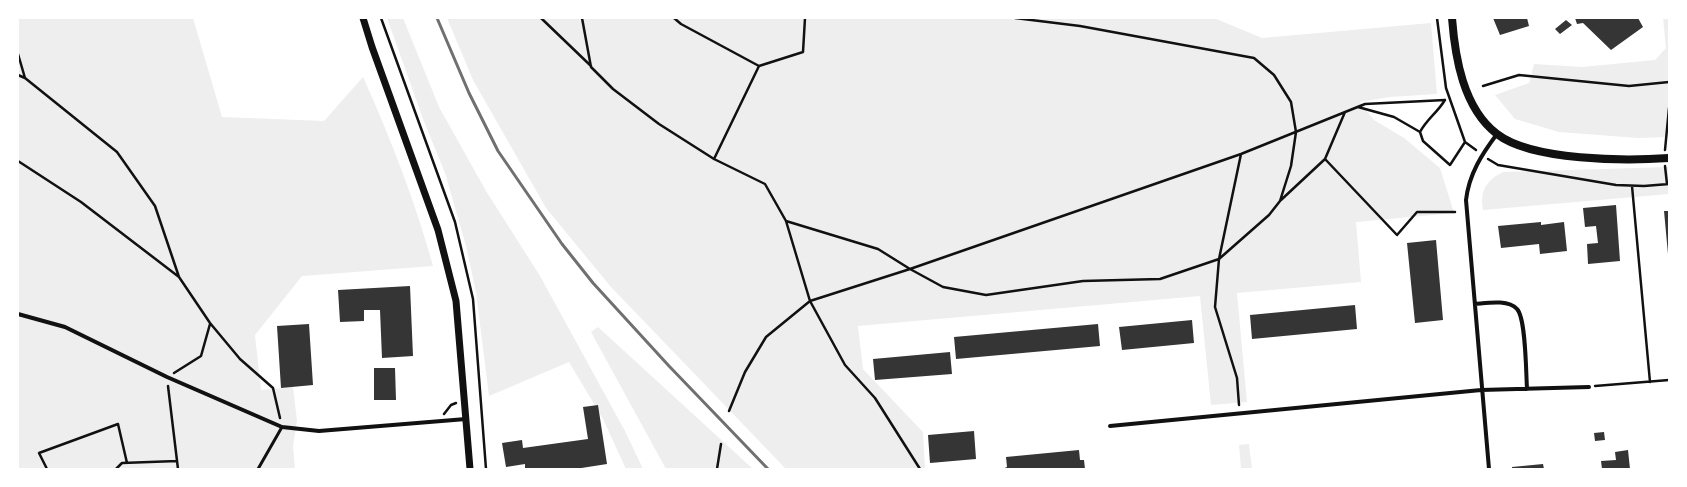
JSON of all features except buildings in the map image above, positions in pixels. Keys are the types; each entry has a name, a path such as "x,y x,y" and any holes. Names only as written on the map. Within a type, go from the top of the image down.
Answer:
{"main road":[{"path":"1452,18 1454,39 1466,88 1472,104 1483,120 1497,134 1524,147 1568,156 1608,159 1667,158"}],"street":[{"path":"363,18 438,230 456,301 470,469"},
{"path":"1489,469 1466,200 1468,185 1482,155 1497,134"},
{"path":"1475,304 1502,303 1517,308 1522,319 1527,389"},
{"path":"18,314 65,327 167,377 282,427 319,431 466,419"},
{"path":"1110,426 1482,390 1589,387"}],"lane":[{"path":"258,469 282,427"}],"path":[{"path":"541,18 613,89 659,124 714,159 765,184 786,221 810,301 845,365 875,398 920,469"},
{"path":"582,18 591,67"},
{"path":"674,18 681,24 759,66 803,52 805,18"},
{"path":"1015,18 1080,26 1254,58 1274,74 1291,102 1296,132 1291,166 1280,201"},
{"path":"18,54 25,78"},
{"path":"714,159 759,66"},
{"path":"18,75 25,78 117,152 155,206 179,277 210,323 240,359 273,388 282,427"},
{"path":"1483,86 1519,75 1630,86 1669,82"},
{"path":"729,411 745,372 766,337 810,301 910,269 1241,154 1365,104 1445,100 1439,109 1426,121 1420,132"},
{"path":"1358,107 1394,117 1420,132 1423,141 1450,164 1465,142"},
{"path":"1650,382 1632,186 1668,184 1667,158 1669,108"},
{"path":"786,221 878,249 910,269 944,287 986,295 1083,281 1160,279 1219,259 1269,215 1280,201 1325,159 1345,112"},
{"path":"1238,414 1237,378 1216,307 1219,259 1241,154"},
{"path":"1325,159 1397,235 1417,212 1455,212"},
{"path":"18,160 81,202 179,277"},
{"path":"178,469 167,377 201,356 210,323"},
{"path":"1589,387 1669,380"},
{"path":"46,469 39,453 118,424 127,463"},
{"path":"717,469 721,444"},
{"path":"116,469 122,463 177,461"}],"shaded area":[{"path":"18,18 193,18 222,117 324,121 363,77 402,170 433,266 302,276 255,335 261,390 293,387 297,421 293,446 295,469 18,469"},
{"path":"387,18 403,18 439,107 486,191 540,276 625,431 643,469 626,469 603,419 569,362 489,396 476,292 466,246 445,173 423,119"},
{"path":"447,18 1214,18 1262,38 1431,23 1437,94 1390,97 1360,102 1374,120 1404,138 1440,168 1454,213 1356,222 1361,282 1237,293 1247,402 1211,405 1200,296 858,326 863,369 923,432 925,469 786,469 611,287 546,208 473,80"},
{"path":"1663,18 1669,18 1669,137 1638,138 1559,132 1515,119 1495,95 1529,83 1534,64 1582,67 1655,60 1666,48"},
{"path":"1669,167 1669,194 1483,210 1482,198 1485,188 1492,179 1503,172"},
{"path":"598,327 753,469 666,469 591,332"},
{"path":"1249,444 1252,469 1241,469 1239,445"}],"railway":[{"path":"437,18 469,93 498,151 562,244 593,283 669,366 768,469"}]}
